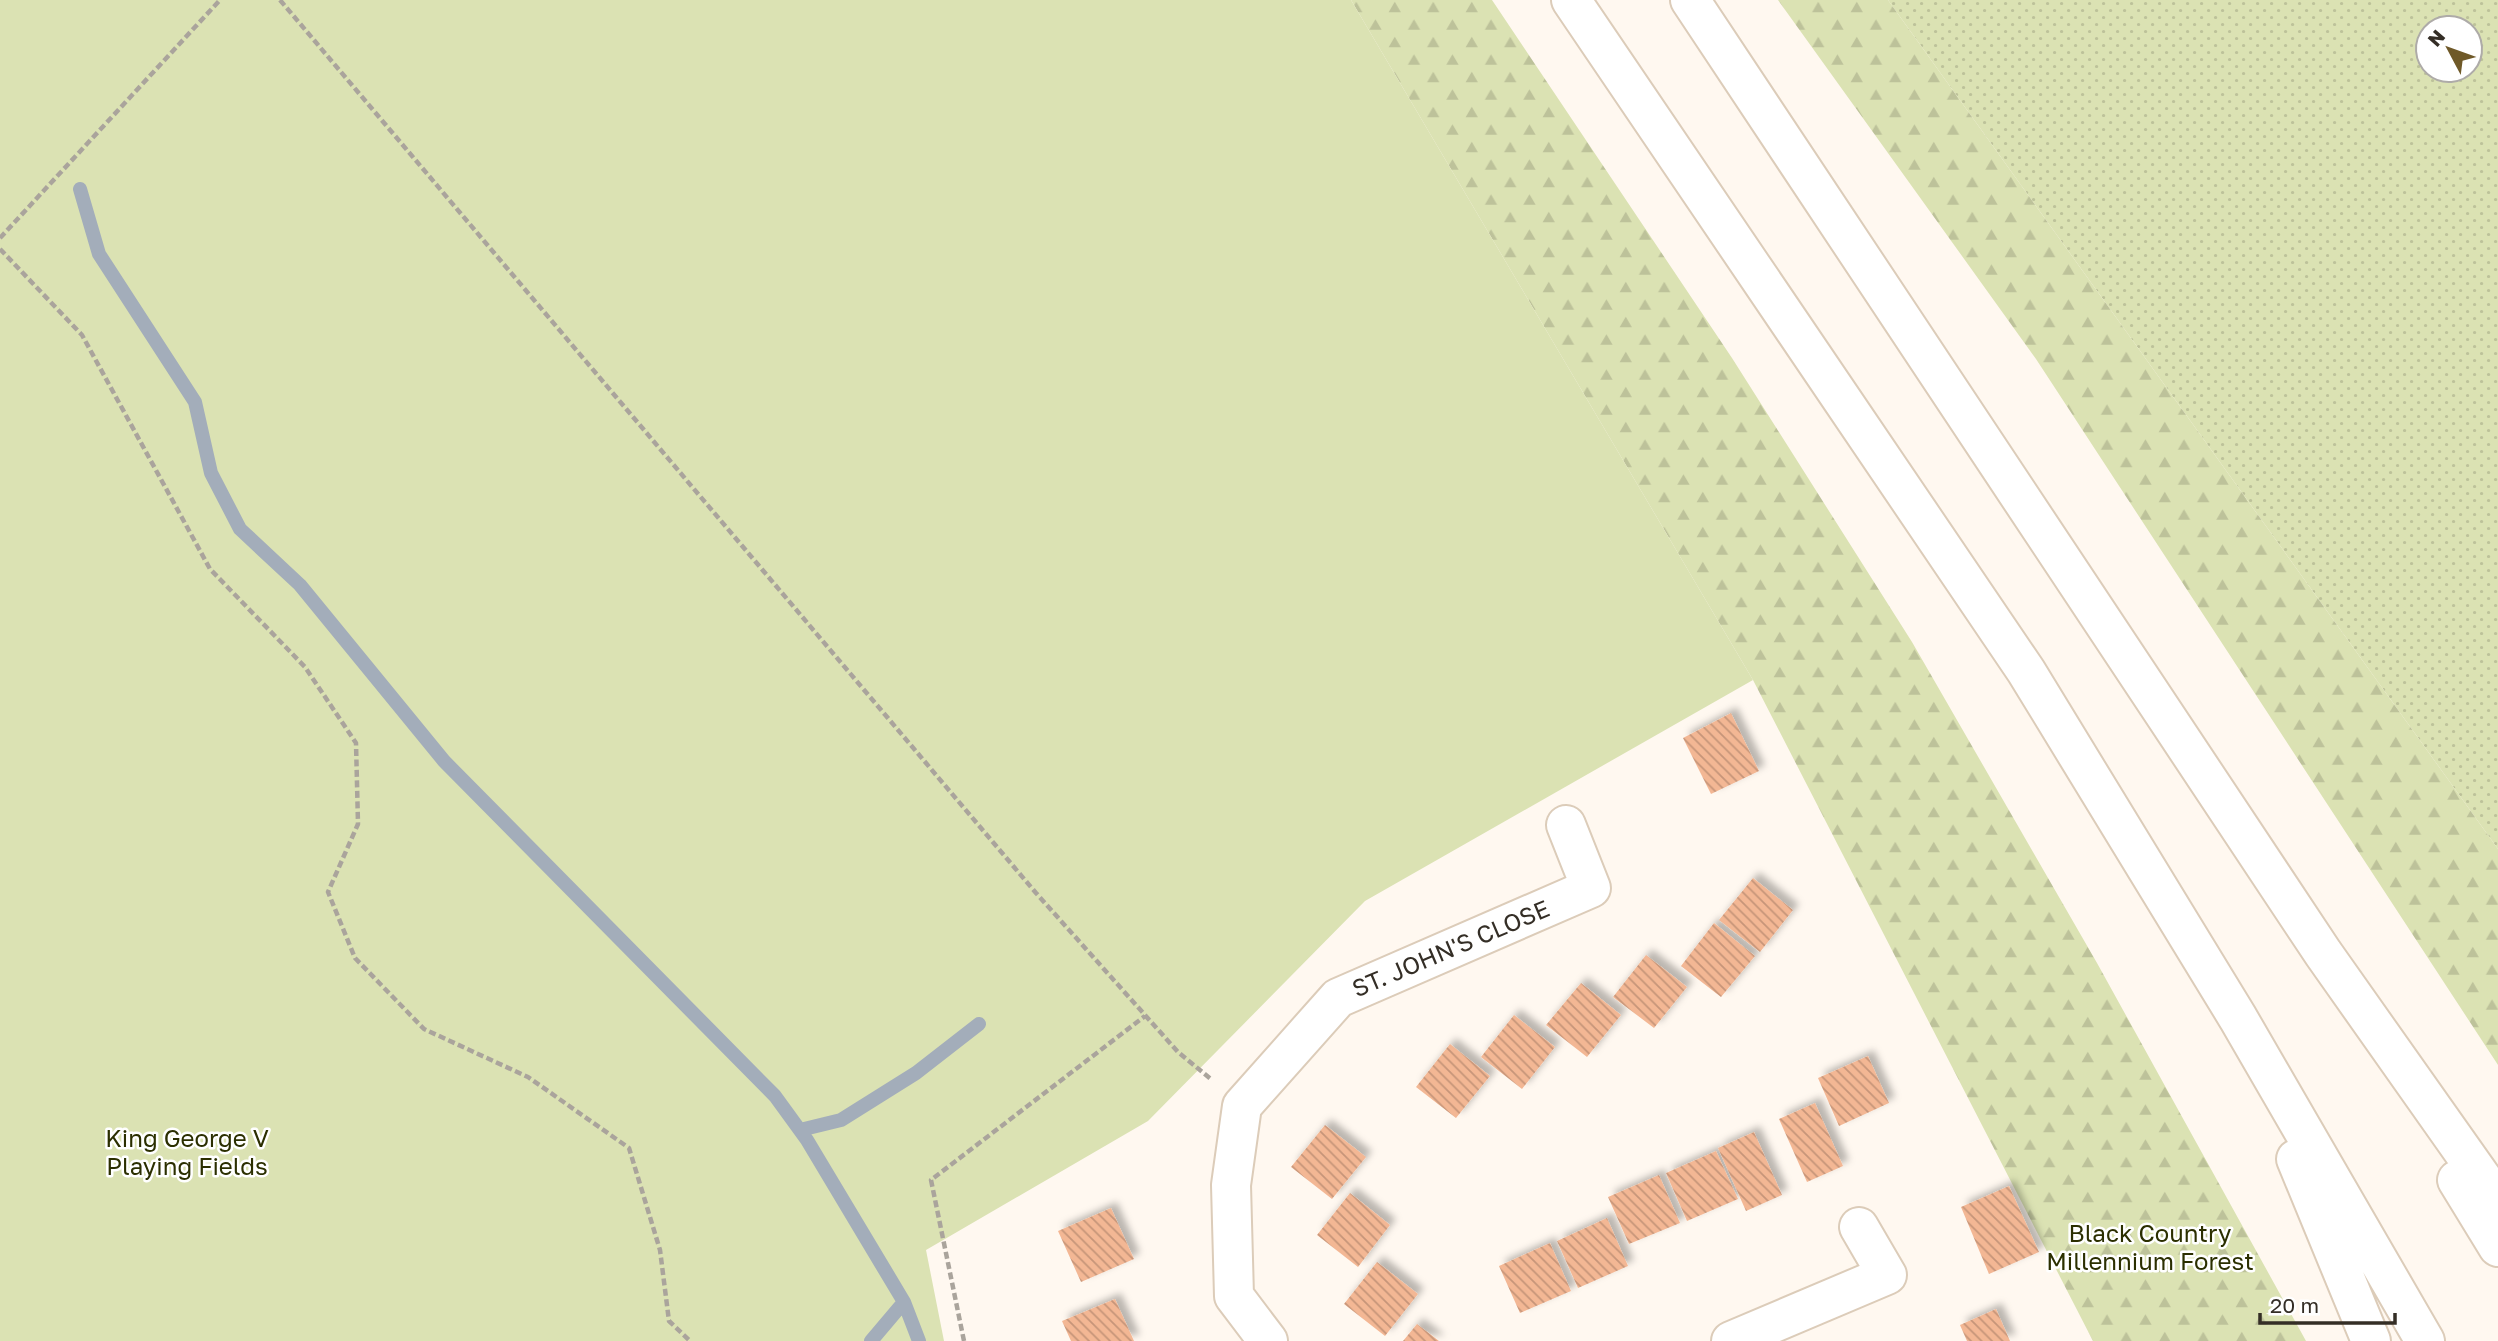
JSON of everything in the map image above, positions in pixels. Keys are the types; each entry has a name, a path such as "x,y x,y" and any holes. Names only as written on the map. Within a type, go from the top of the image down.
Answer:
{"main road":[{"path":"1571,0 2026,671 2238,1018 2425,1341"},
{"path":"1690,0 2323,953 2498,1201"},
{"name":"ST. JOHN'S CLOSE","path":"1242,1105 1338,998 1591,888 1566,825"},
{"path":"2323,953 2498,1247"},
{"path":"2238,1018 2371,1341"},
{"path":"1242,1105 1231,1185 1234,1296 1268,1341"},
{"path":"1731,1341 1887,1275 1859,1227"}],"path":[{"path":"0,238 220,0"},
{"path":"280,0 1036,893 1178,1052 1242,1105"},
{"path":"0,248 82,335 210,569 305,667 356,743 358,824 328,892 355,958 424,1029 528,1077 628,1148 660,1250 669,1321 690,1341"},
{"path":"964,1341 931,1180 1145,1016"}],"green space":[{"name":"King George V Playing Fields","path":"0,0 1351,0 1753,680 1365,901 1148,1121 926,1250 944,1341 0,1341"},
{"name":"Black Country Millennium Forest","path":"1351,0 1492,0 1732,358 1912,642 2097,963 2306,1341 2093,1341 1753,680"},
{"path":"1778,0 1888,0 2498,849 2498,1065 2036,359"},
{"path":"1888,0 2498,0 2498,849"}],"building":[{"path":"1731,713 1759,771 1711,794 1683,738"},
{"path":"1753,878 1793,910 1760,952 1719,920"},
{"path":"1714,923 1755,956 1721,997 1681,966"},
{"path":"1646,955 1687,987 1654,1028 1613,997"},
{"path":"1581,983 1621,1015 1587,1057 1546,1025"},
{"path":"1514,1015 1555,1047 1522,1089 1481,1057"},
{"path":"1450,1044 1490,1076 1456,1118 1416,1087"},
{"path":"1868,1056 1889,1103 1839,1126 1818,1078"},
{"path":"1815,1103 1843,1166 1807,1182 1779,1119"},
{"path":"1325,1125 1366,1157 1332,1199 1291,1167"},
{"path":"1754,1132 1782,1195 1746,1211 1718,1148"},
{"path":"1716,1151 1738,1199 1687,1221 1666,1173"},
{"path":"1659,1175 1680,1223 1629,1244 1608,1197"},
{"path":"2009,1186 2039,1252 1989,1274 1961,1207"},
{"path":"1350,1193 1390,1225 1358,1267 1317,1235"},
{"path":"1111,1208 1134,1259 1081,1282 1058,1231"},
{"path":"1607,1218 1628,1266 1578,1288 1557,1241"},
{"path":"1550,1243 1571,1291 1520,1313 1499,1266"},
{"path":"1377,1262 1418,1294 1385,1336 1344,1304"},
{"path":"1115,1299 1134,1341 1071,1341 1062,1321"},
{"path":"1996,1309 2010,1341 1967,1341 1960,1325"},
{"path":"1417,1324 1439,1341 1403,1341"}],"waterway":[{"path":"80,189 99,254 195,402 211,473 240,529 300,585 444,761 775,1096 807,1140 904,1302 919,1341"},
{"path":"800,1130 841,1120 916,1073 979,1024"},
{"path":"871,1341 904,1302"}]}
